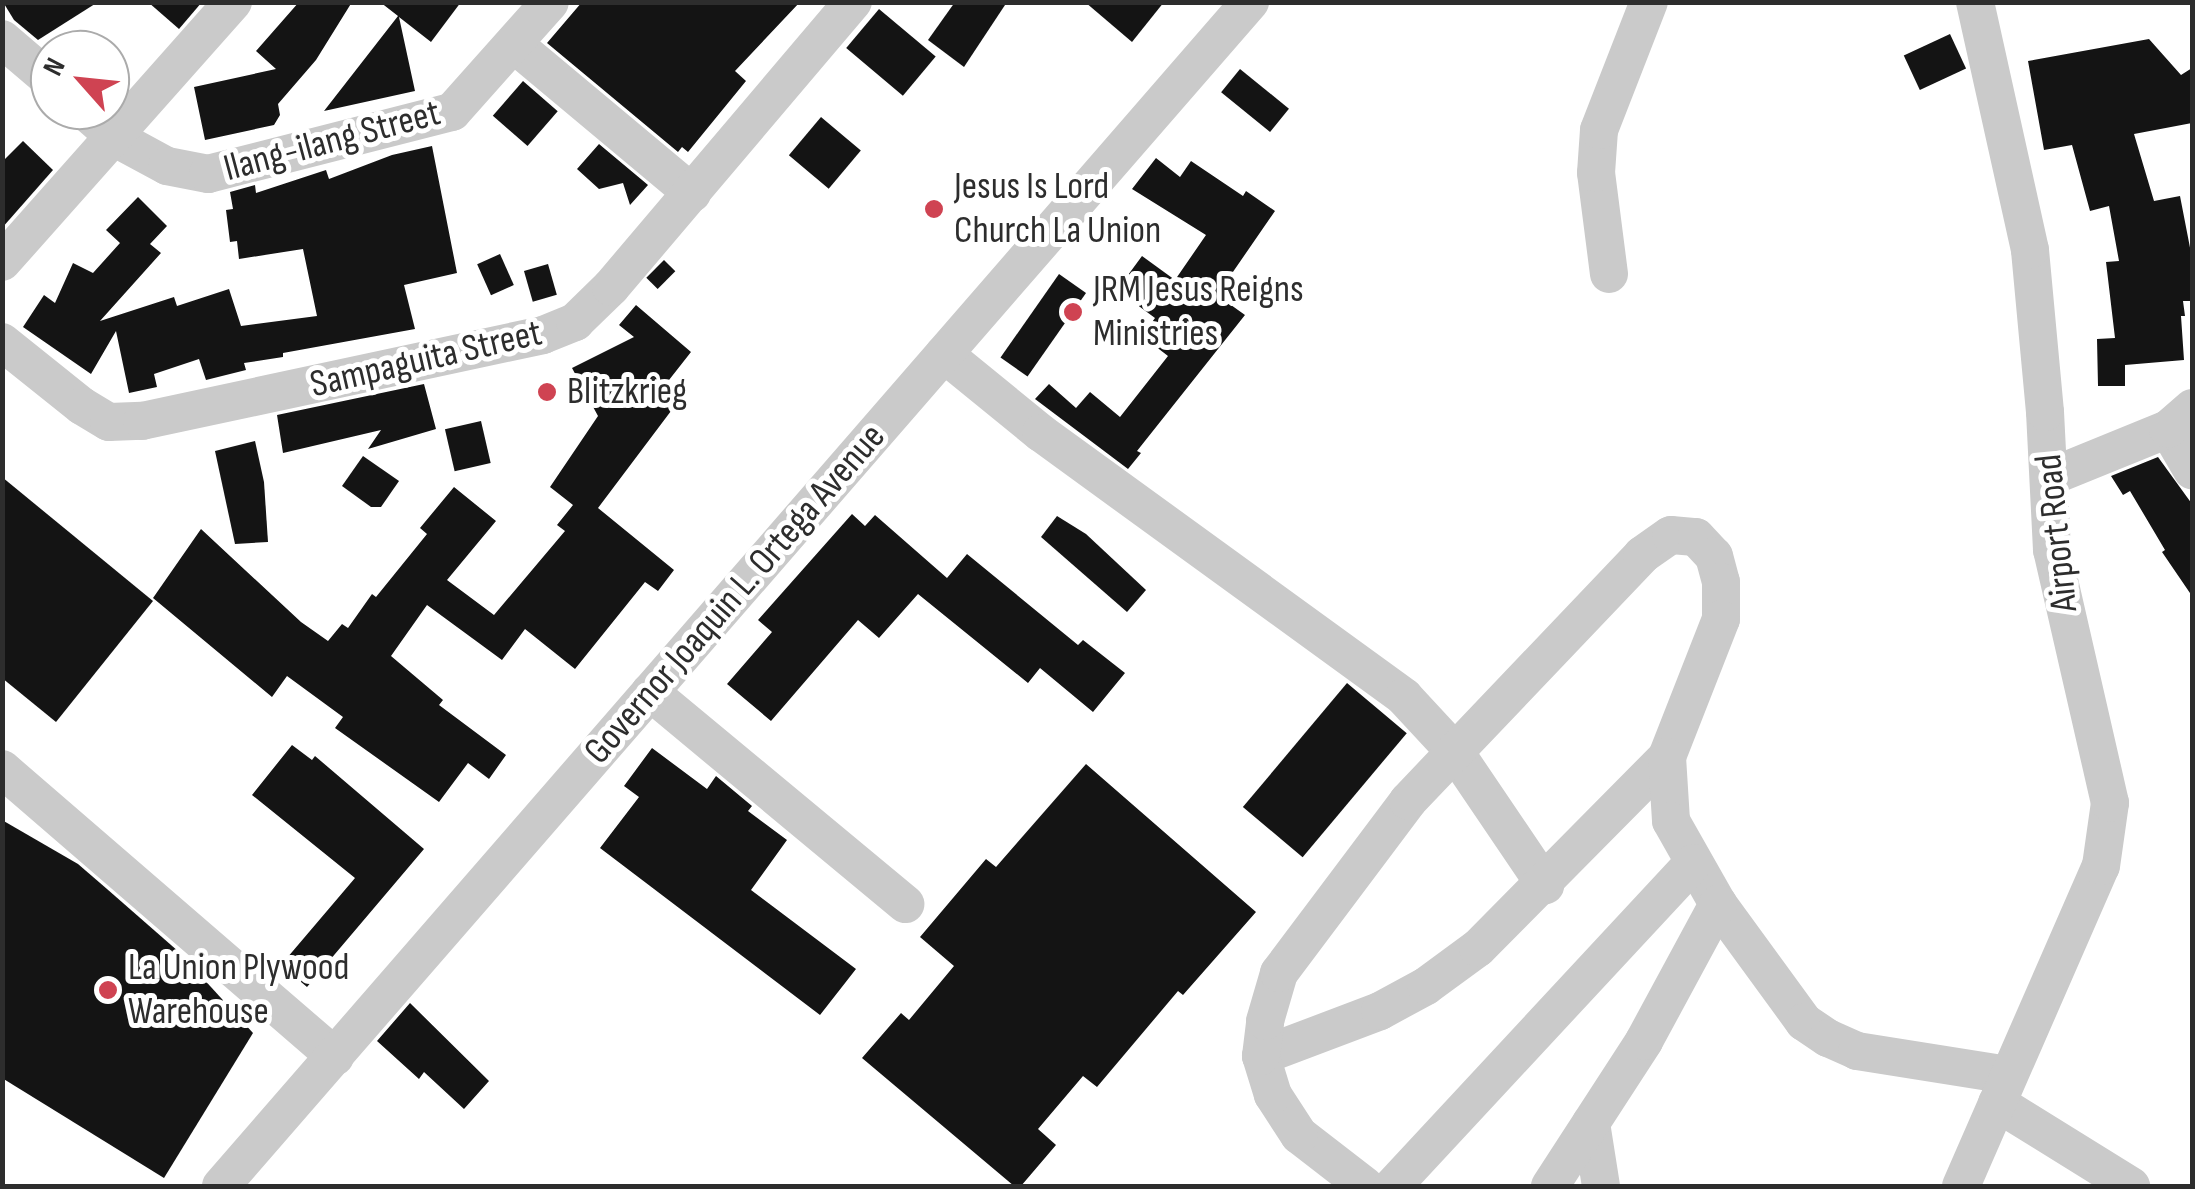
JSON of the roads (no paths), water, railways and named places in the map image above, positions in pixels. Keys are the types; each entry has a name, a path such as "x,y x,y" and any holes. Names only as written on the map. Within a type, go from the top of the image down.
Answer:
{"street":[{"path":"2,262 233,2"},
{"name":"Ilang-ilang Street","path":"107,130 167,166 208,174 442,116 465,102 550,2"},
{"name":"Sampaguita Street","path":"2,342 82,406 109,422 142,421 543,336 574,322 599,298 853,2"},
{"name":"Governor Joaquin L. Ortega Avenue","path":"221,1186 1250,2"},
{"path":"1609,274 1596,173 1599,130 1649,2"},
{"name":"Airport Road","path":"1961,1186 2100,866 2108,836 2110,803 2052,550 2050,477 2030,250 1975,2"},
{"path":"2,39 30,63"},
{"path":"514,45 692,192"},
{"path":"944,354 1041,432 1404,697 1455,752 1544,885"},
{"path":"2050,477 2180,418 2192,470"},
{"path":"1262,1056 1380,1011 1426,986 1478,948 1667,757 1721,619 1720,582 1714,556 1696,536 1670,535 1642,555 1408,801 1279,973 1264,1021 1262,1056 1273,1095 1299,1135 1364,1186"},
{"path":"650,692 905,904"},
{"path":"1667,757 1670,821 1718,904 1804,1022 1858,1051 2003,1089 2131,1186"},
{"path":"2,770 335,1056"},
{"path":"1393,1186 1693,862"},
{"path":"1550,1186 1644,1042 1718,904"},
{"path":"1591,1123 1601,1186"}],"place":[{"name":"Jesus Is Lord Church La Union","path":"934,209"},
{"name":"JRM Jesus Reigns Ministries","path":"1073,312"},
{"name":"Blitzkrieg","path":"547,392"},
{"name":"La Union Plywood Warehouse","path":"108,990"}]}
